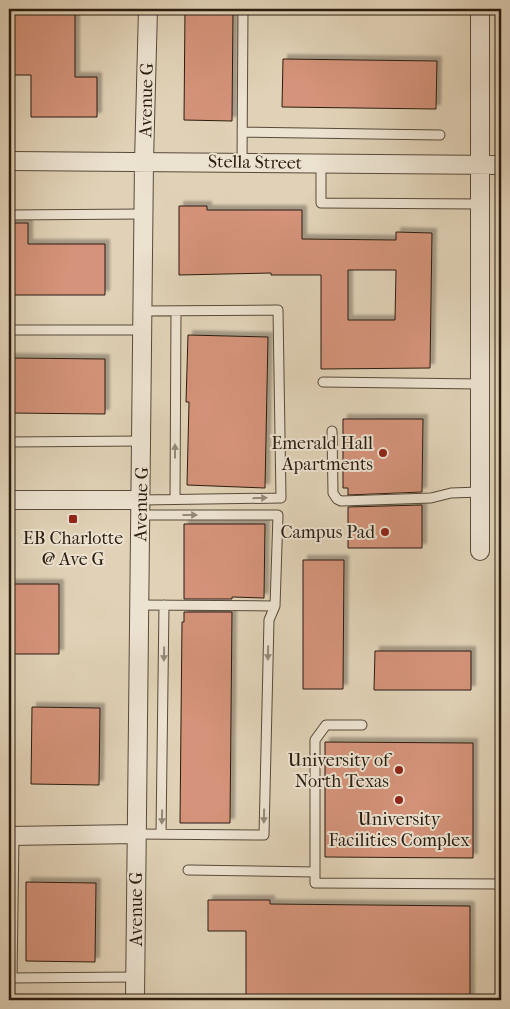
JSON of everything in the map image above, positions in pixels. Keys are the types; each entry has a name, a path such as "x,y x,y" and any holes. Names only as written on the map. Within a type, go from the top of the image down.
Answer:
{"street":[{"name":"Avenue G","path":"135,1000 144,161 148,9"},
{"path":"480,9 480,551"},
{"name":"Stella Street","path":"9,161 501,165"},
{"path":"9,500 141,507"},
{"path":"11,836 136,834"}],"lane":[{"path":"242,162 243,9"},
{"path":"242,132 440,135"},
{"path":"320,163 321,203 481,204"},
{"path":"9,215 144,214"},
{"path":"141,507 175,499 280,498 278,310 143,311"},
{"path":"175,499 176,311"},
{"path":"9,330 143,330"},
{"path":"324,382 480,384"},
{"path":"332,431 333,493 341,501 431,498 451,493 480,492"},
{"path":"9,442 142,441"},
{"path":"136,834 264,836 269,620 275,606 278,516 141,507"},
{"path":"139,606 275,606"},
{"path":"161,834 164,606"},
{"path":"362,726 326,726 315,740 315,883 500,884"},
{"path":"11,836 11,978 135,976"},
{"path":"188,870 315,872"}],"building":[{"path":"9,9 75,9 75,77 97,77 97,117 31,117 31,75 9,75"},
{"path":"185,9 233,9 232,121 184,120"},
{"path":"283,59 437,61 436,109 282,107"},
{"path":"179,206 207,206 207,210 302,210 302,239 396,240 396,232 432,233 430,368 321,369 321,275 271,275 271,273 179,275","holes":["348,270 396,270 395,320 348,320"]},
{"path":"9,223 28,223 28,244 105,244 105,295 9,295"},
{"path":"188,335 268,337 265,488 187,485 189,402 186,402"},
{"path":"9,358 105,359 105,414 9,413"},
{"name":"Emerald Hall Apartments","path":"343,419 423,419 422,492 348,495 348,488 343,488"},
{"name":"Campus Pad","path":"422,505 422,548 348,548 348,507"},
{"path":"184,524 265,524 264,598 184,599"},
{"path":"303,560 344,560 343,689 303,689"},
{"path":"9,584 59,584 59,654 9,654"},
{"path":"184,612 232,612 230,823 180,823 182,622 184,622"},
{"path":"375,651 471,651 471,690 374,690"},
{"path":"32,707 100,708 99,785 31,784"},
{"name":"University Facilities Complex","path":"325,742 473,743 473,858 325,857"},
{"path":"26,882 96,883 95,962 26,961"},
{"path":"208,900 270,900 270,904 470,906 470,1000 246,1000 246,931 208,931"}],"place":[{"name":"Emerald Hall Apartments","path":"383,453"},
{"name":"EB Charlotte @ Ave G","path":"73,519"},
{"name":"Campus Pad","path":"385,532"},
{"name":"University of North Texas","path":"399,770"},
{"name":"University Facilities Complex","path":"399,800"}]}
